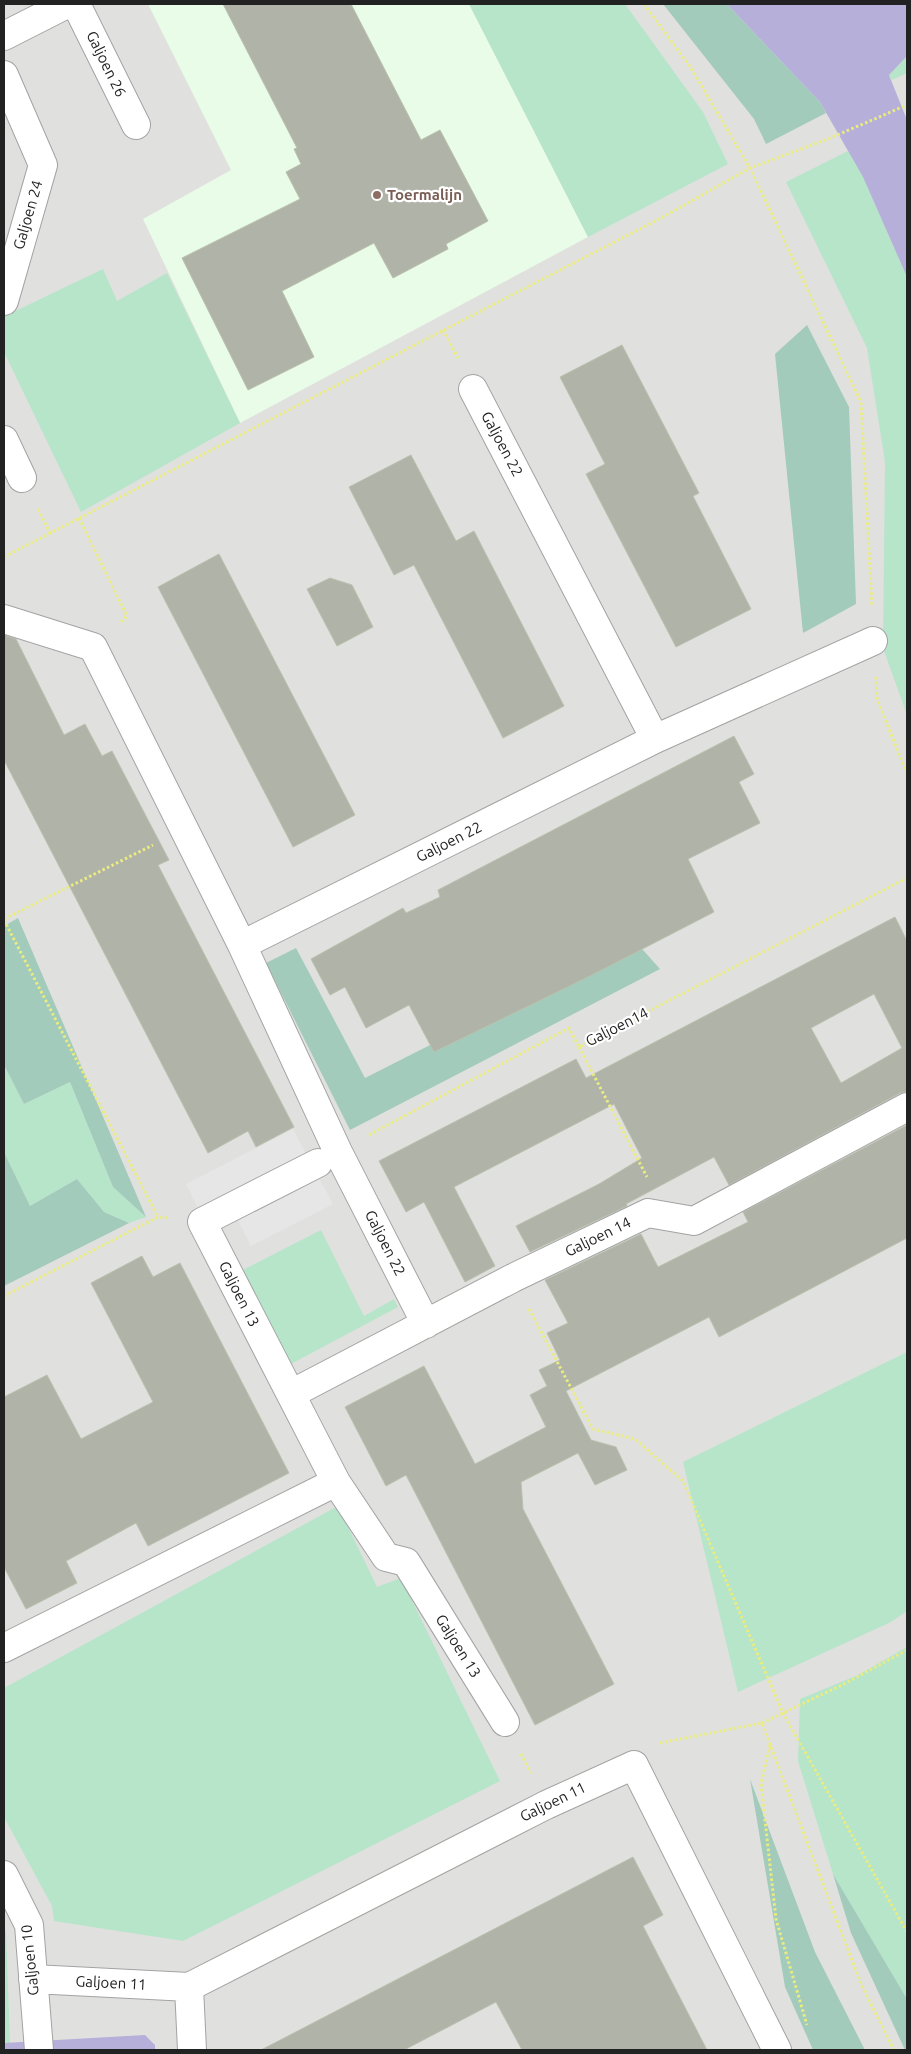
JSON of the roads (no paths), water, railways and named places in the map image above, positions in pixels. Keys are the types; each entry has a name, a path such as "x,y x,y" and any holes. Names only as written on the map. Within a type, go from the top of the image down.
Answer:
{"street":[{"path":"4,36 67,4"},
{"name":"Galjoen 26","path":"76,4 136,125"},
{"name":"Galjoen 24","path":"4,75 43,164 4,301"},
{"name":"Galjoen 22","path":"473,389 655,739"},
{"path":"4,440 22,478"},
{"name":"Galjoen 22","path":"4,619 92,647 242,945 328,1157 426,1324"},
{"name":"Galjoen 22","path":"242,945 655,739 873,641"},
{"name":"Galjoen 14","path":"291,1394 513,1278 648,1213 694,1222 907,1107"},
{"name":"Galjoen 13","path":"328,1157 202,1222 336,1482 386,1557 406,1562 505,1722"},
{"path":"4,1648 336,1482"},
{"name":"Galjoen 11","path":"33,1979 189,1988 546,1805 634,1765 777,2050"},
{"name":"Galjoen 10","path":"4,1875 29,1926 37,2039"},
{"path":"189,1988 192,2050"}],"place":[{"name":"Toermalijn","path":"377,195"}]}
